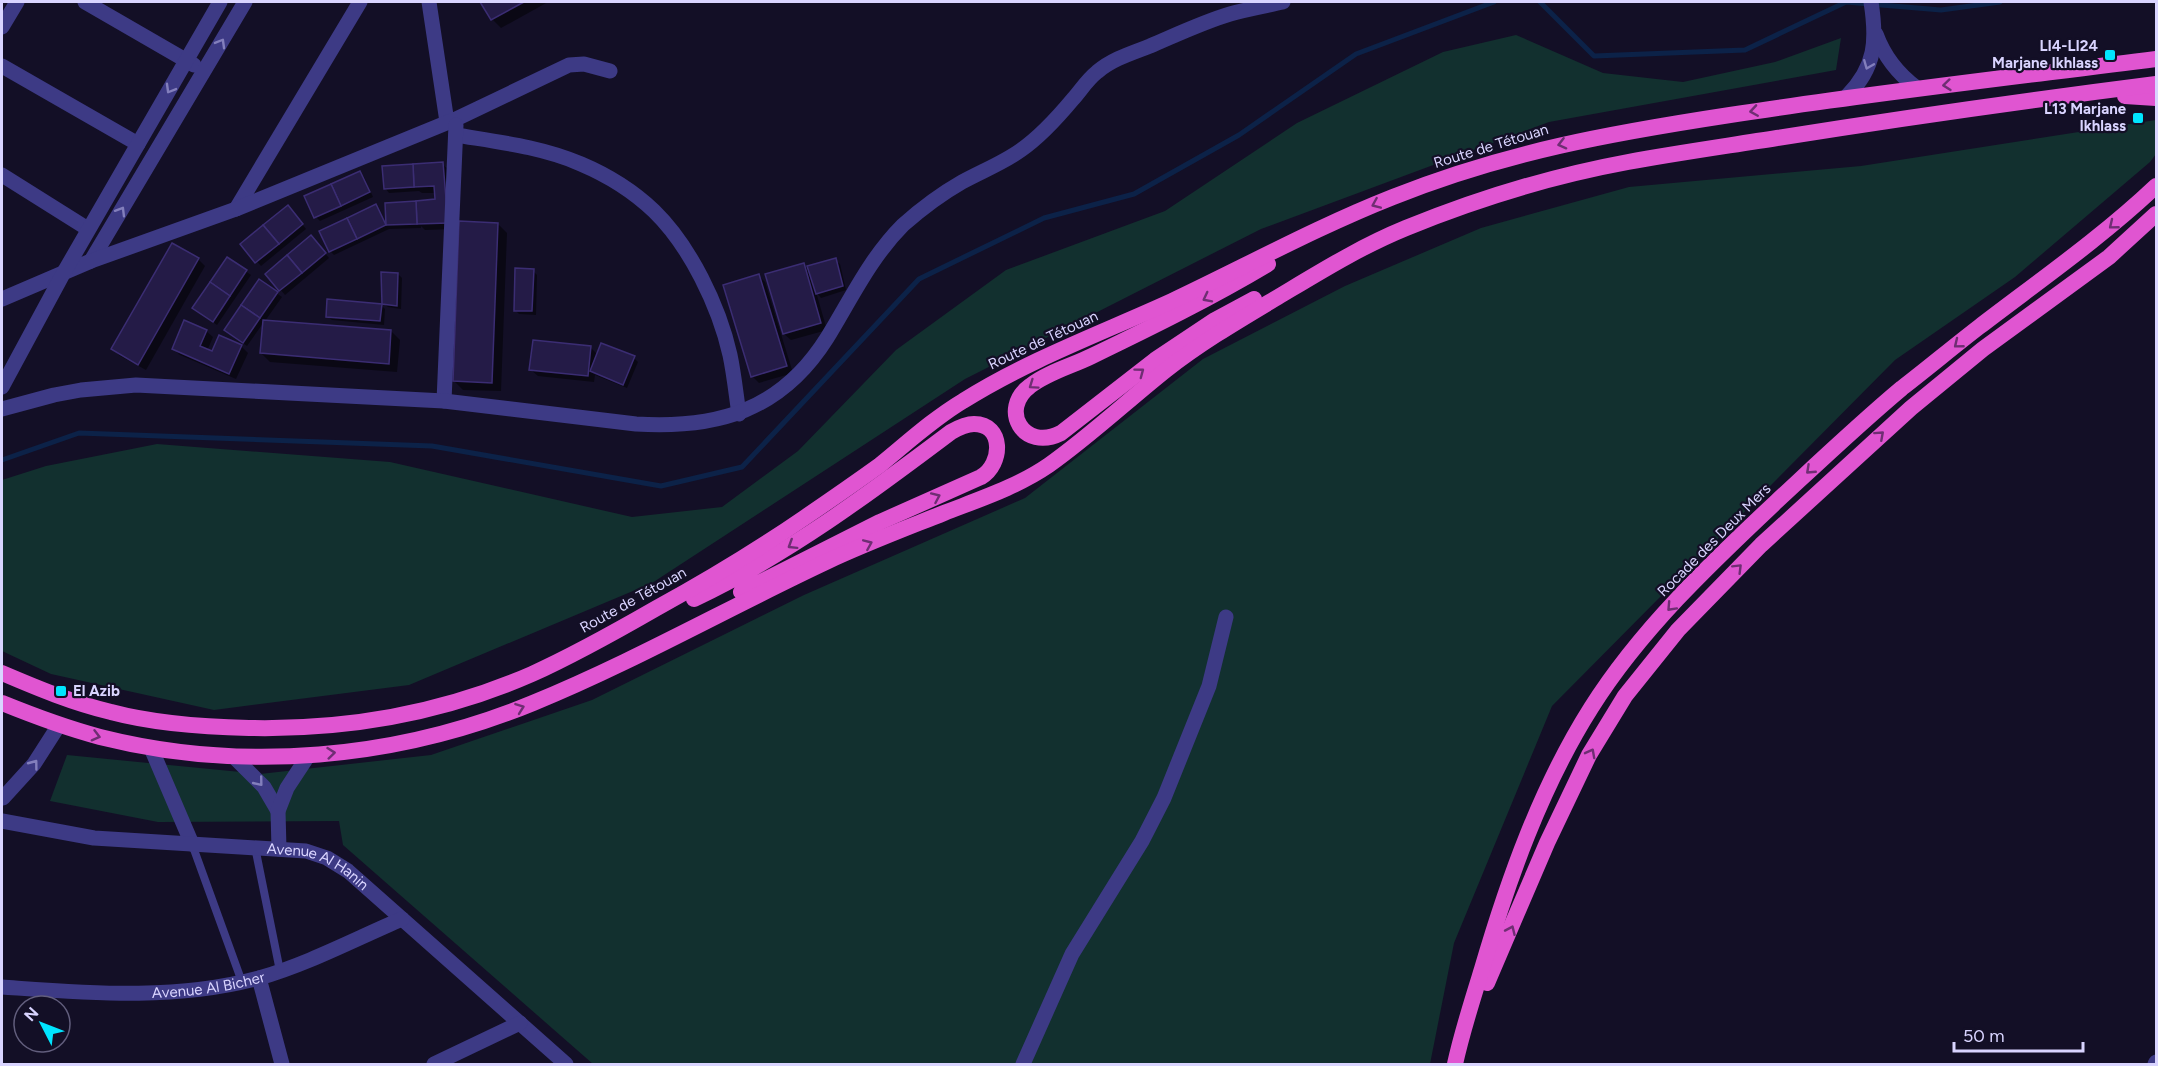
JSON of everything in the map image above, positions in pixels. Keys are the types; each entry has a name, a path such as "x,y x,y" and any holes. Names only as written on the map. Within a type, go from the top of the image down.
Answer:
{"highway":[{"path":"2005,78 2157,47"},
{"name":"Route de Tétouan","path":"2,673 48,692 111,712 166,723 223,728 292,729 351,724 412,713 474,696 532,674 612,634 703,582 798,523 878,466 941,415 990,385 1348,216 1451,176 1510,157 1618,132 1847,96 2157,59"},
{"path":"1348,216 1212,296 1037,381 1021,394 1017,401 1017,417 1020,425 1039,439 1061,433 1155,360 1215,320 1263,294 1362,247 1417,224 1501,194 1626,162 1864,124 2157,84"},
{"path":"2076,94 2157,98"},
{"name":"Rocade des Deux Mers","path":"1455,1065 1498,914 1527,837 1554,775 1591,708 1624,662 1698,578 1827,454 1898,392 1976,329 2094,240 2157,186"},
{"name":"Rocade des Deux Mers","path":"1460,1041 1512,928 1547,843 1589,755 1625,696 1678,630 1761,545 1911,408 1983,349 2109,257 2157,214"},
{"path":"2,703 58,725 102,738 151,748 234,757 308,756 364,750 427,738 532,703 829,561 999,492 1029,477 1049,465 1200,345 1362,247"},
{"path":"605,670 722,601 773,574 988,473 998,454 995,440 986,428 972,423 951,432 826,523 770,558 703,595 654,618 612,634"}],"street":[{"path":"2,27 16,2"},
{"path":"85,2 204,71"},
{"path":"2,387 88,229 220,2"},
{"path":"91,261 245,2"},
{"path":"236,209 360,2"},
{"path":"429,2 453,125 444,401"},
{"path":"2,410 72,391 136,385 444,401 662,426 713,421 739,414 761,403 786,385 807,365 826,340 870,265 903,226 930,202 962,182 997,166 1022,149 1043,132 1098,70 1125,56 1229,14 1283,2"},
{"path":"1873,14 1888,58 1901,75 1917,88"},
{"path":"1847,96 1866,70 1873,50 1873,14"},
{"path":"3,297 91,261 236,209 453,125 569,65 584,64 610,71"},
{"path":"2,66 138,144"},
{"path":"453,125 580,163 619,184 654,211 684,248 712,298 730,355 739,414"},
{"path":"2,175 88,229"},
{"path":"1023,1065 1072,954 1142,841 1164,798 1209,686 1226,617"},
{"path":"2,798 34,764 58,725"},
{"path":"151,748 192,844"},
{"path":"279,849 278,811 287,788 308,756"},
{"path":"234,757 264,787 278,811"},
{"name":"Avenue Al Hanin","path":"2,821 94,838 312,852 337,863 348,871 566,1065"},
{"name":"Avenue Al Bicher","path":"2,987 100,994 173,993 242,982 280,972 402,919"},
{"path":"259,978 282,1065"},
{"path":"434,1065 520,1023"}],"lane":[{"path":"192,844 242,982"},
{"path":"255,847 280,972"}],"green space":[{"path":"1516,35 1603,73 1683,82 1775,62 1841,38 1836,70 1549,122 1261,229 965,379 652,583 409,685 214,710 51,674 2,651 2,480 46,466 157,444 390,462 632,517 722,507 798,451 896,350 1006,270 1165,211 1297,123 1443,52"},
{"path":"2156,120 2156,154 2150,162 2015,277 1895,360 1552,706 1454,943 1430,1064 593,1064 343,845 339,821 158,822 50,801 67,755 260,774 431,755 592,700 804,595 1025,498 1203,359 1345,286 1481,228 1629,187 1861,166"}],"building":[{"path":"480,2 524,2 491,20"},
{"path":"443,162 448,223 417,224 416,201 435,199 434,186 414,187 413,164"},
{"path":"413,164 414,187 384,189 382,166"},
{"path":"360,171 370,192 341,206 331,184"},
{"path":"331,184 341,206 314,218 304,196"},
{"path":"416,201 417,224 386,225 385,203"},
{"path":"376,204 386,225 357,239 347,218"},
{"path":"288,205 303,224 279,244 263,225"},
{"path":"347,218 357,239 329,252 319,231"},
{"path":"459,221 498,223 492,383 453,381"},
{"path":"263,225 279,244 255,263 240,244"},
{"path":"311,235 326,253 302,273 287,255"},
{"path":"172,243 199,258 138,365 111,349"},
{"path":"287,255 302,273 279,291 265,274"},
{"path":"227,257 247,270 230,296 210,282"},
{"path":"836,258 843,286 816,294 807,266"},
{"path":"804,263 821,323 783,334 765,274"},
{"path":"515,268 534,269 532,311 514,311"},
{"path":"381,272 398,273 397,306 382,304"},
{"path":"759,274 787,366 751,377 723,285"},
{"path":"259,279 278,292 260,318 241,305"},
{"path":"210,282 230,296 213,322 192,308"},
{"path":"327,299 382,304 380,321 326,317"},
{"path":"241,305 260,318 243,343 224,330"},
{"path":"184,320 207,330 200,346 212,351 219,335 242,345 229,374 172,349"},
{"path":"263,320 391,330 389,364 260,353"},
{"path":"533,340 591,346 588,376 529,370"},
{"path":"601,343 635,356 623,385 590,371"}],"waterway":[{"path":"2,460 79,433 432,446 661,486 742,467 919,279 1044,218 1134,194 1239,135 1356,54 1494,2"},
{"path":"1540,2 1594,56 1745,50 1846,2 1941,10 2000,2"}],"place":[{"name":"LI4-LI24 Marjane Ikhlass","path":"2110,55"},
{"name":"L13 Marjane Ikhlass","path":"2138,118"},
{"name":"El Azib","path":"61,691"}]}
